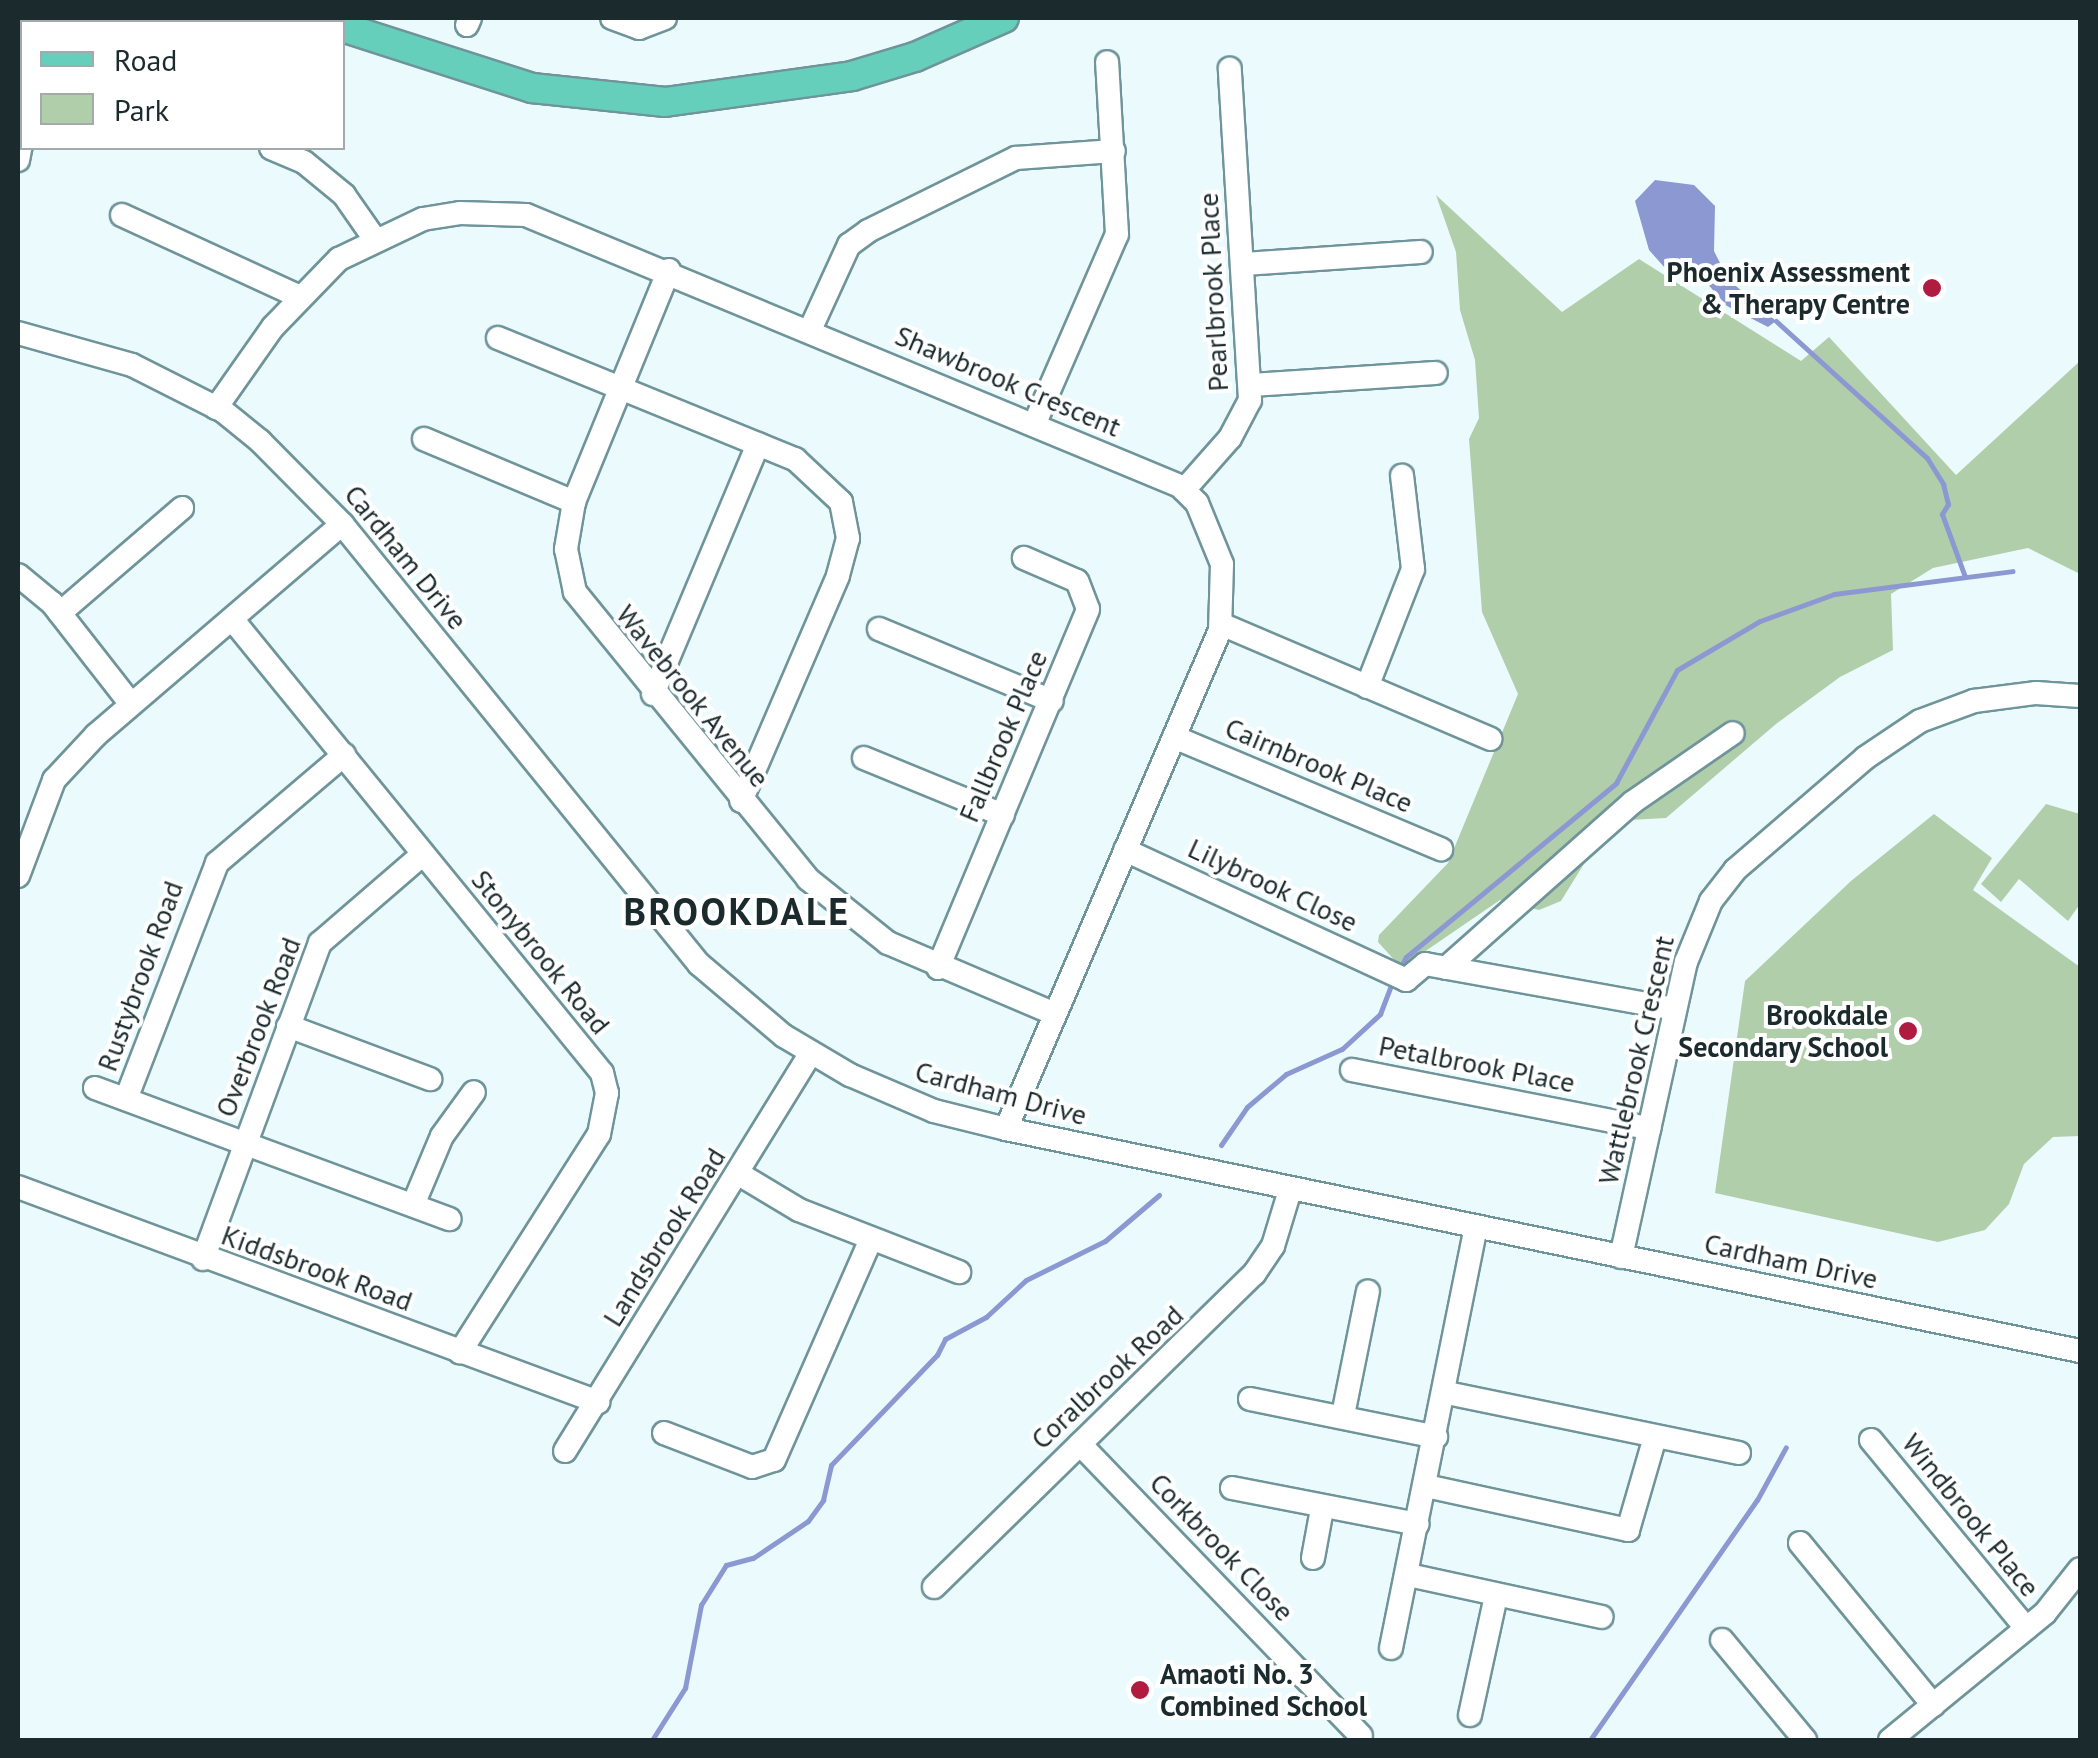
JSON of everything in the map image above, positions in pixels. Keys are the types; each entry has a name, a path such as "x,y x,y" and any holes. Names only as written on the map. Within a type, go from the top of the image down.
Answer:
{"main road":[{"path":"345,28 532,88 665,102 852,76 915,57 1004,18"}],"street":[{"path":"612,18 638,28 665,18"},
{"path":"1034,425 1110,257 1119,214 1106,62"},
{"name":"Pearlbrook Place","path":"1184,490 1230,438 1251,385 1230,69"},
{"path":"276,150 304,162 344,195 374,238"},
{"path":"810,330 849,245 868,232 1016,158 1114,152"},
{"name":"Shawbrook Crescent","path":"216,408 298,296 374,238 460,212 526,215 669,270 1184,490"},
{"path":"122,216 298,296"},
{"path":"1244,264 1422,252"},
{"name":"Wavebrook Avenue","path":"669,270 574,502 566,549 574,592 786,856 847,913 938,968 1055,1014"},
{"name":"Cardham Drive","path":"18,333 132,364 216,408 274,454 342,524 674,937 726,990 811,1053 920,1106 1006,1130 2080,1351"},
{"path":"498,338 795,459 830,486 847,518 848,538 741,801"},
{"path":"1251,385 1436,373"},
{"path":"424,439 574,502"},
{"path":"653,694 758,444"},
{"path":"1367,687 1412,569 1402,476"},
{"path":"1006,1130 1221,624 1222,564 1197,503 1184,490"},
{"path":"60,613 182,508"},
{"path":"18,876 54,780 132,704 342,524"},
{"name":"Fallbrook Place","path":"938,968 1052,701 1088,596 1077,581 1024,558"},
{"path":"18,575 60,613 132,704"},
{"name":"Stonybrook Road","path":"232,619 602,1074 607,1093 606,1116 587,1155 460,1352"},
{"path":"1221,624 1490,739"},
{"path":"879,630 1052,701"},
{"name":"Wattlebrook Crescent","path":"1622,1257 1675,1009 1698,928 1735,870 1888,740 1974,701 2036,693 2080,696"},
{"path":"1446,968 1633,802 1733,733"},
{"name":"Cairnbrook Place","path":"1174,737 1441,849"},
{"name":"Rustybrook Road","path":"126,1099 217,863 344,756"},
{"path":"864,758 1003,815"},
{"name":"Lilybrook Close","path":"1126,850 1406,980 1425,964 1446,968"},
{"name":"Overbrook Road","path":"203,1258 320,943 423,854"},
{"path":"1446,968 1675,1009"},
{"path":"288,1026 430,1079"},
{"name":"Landsbrook Road","path":"565,1451 811,1053"},
{"name":"Petalbrook Place","path":"1352,1070 1649,1128"},
{"name":"Rustybrook Road","path":"95,1088 450,1219"},
{"path":"413,1205 442,1136 474,1092"},
{"path":"739,1174 799,1210 960,1272"},
{"name":"Kiddsbrook Road","path":"18,1187 598,1402"},
{"name":"Coralbrook Road","path":"934,1587 1254,1274 1273,1246 1290,1190"},
{"path":"1391,1648 1447,1393 1476,1226"},
{"path":"664,1434 752,1466 774,1460 871,1239"},
{"path":"1343,1416 1368,1291"},
{"path":"1447,1393 1739,1453"},
{"path":"1250,1399 1436,1436"},
{"path":"1426,1486 1628,1530 1655,1437"},
{"name":"Windbrook Place","path":"1871,1440 2026,1628"},
{"name":"Corkbrook Close","path":"1080,1444 1362,1736"},
{"path":"1232,1488 1418,1524"},
{"path":"1312,1558 1322,1508"},
{"path":"1800,1544 1933,1705"},
{"path":"1890,1740 2026,1628 2080,1569"},
{"path":"1409,1574 1601,1617"},
{"path":"1470,1715 1496,1596"},
{"path":"1722,1640 1805,1740"}],"green space":[{"path":"1436,195 1562,312 1639,259 1801,361 1829,337 1956,475 2080,361 2080,574 2028,548 1933,568 1891,594 1893,650 1840,677 1776,724 1666,818 1629,820 1600,838 1561,901 1539,910 1500,900 1411,961 1397,963 1378,942 1379,935 1448,863 1518,694 1482,612 1469,439 1479,418 1475,360 1460,310 1456,252"},
{"path":"2046,804 2080,814 2080,904 2068,921 2019,879 2001,902 1981,884"},
{"name":"Brookdale Secondary School","path":"1934,814 1992,858 1973,890 2080,967 2080,1136 2053,1137 2024,1164 2009,1204 1985,1230 1938,1242 1715,1193 1745,981 1851,881"}],"water":[{"path":"1655,180 1694,185 1715,206 1714,251 1728,279 1776,321 1768,327 1727,306 1705,281 1665,268 1649,250 1635,201"}],"waterway":[{"path":"1776,321 1927,458 1943,484 1948,504 1942,514 1965,577"},
{"path":"1399,970 1406,957 1616,783 1677,670 1760,621 1834,594 2013,571"},
{"path":"1221,1145 1247,1107 1286,1074 1342,1049 1380,1014 1393,980"},
{"path":"652,1740 685,1688 701,1605 726,1565 753,1558 808,1521 823,1500 831,1465 937,1355 945,1339 986,1317 1026,1280 1105,1241 1159,1195"},
{"path":"1590,1740 1757,1500 1786,1447"}],"place":[{"name":"Phoenix Assessment & Therapy Centre","path":"1932,288"},
{"name":"Brookdale Secondary School","path":"1908,1031"},
{"name":"Amaoti No. 3 Combined School","path":"1140,1690"}],"district":[{"name":"BROOKDALE","path":"737,911"}]}
